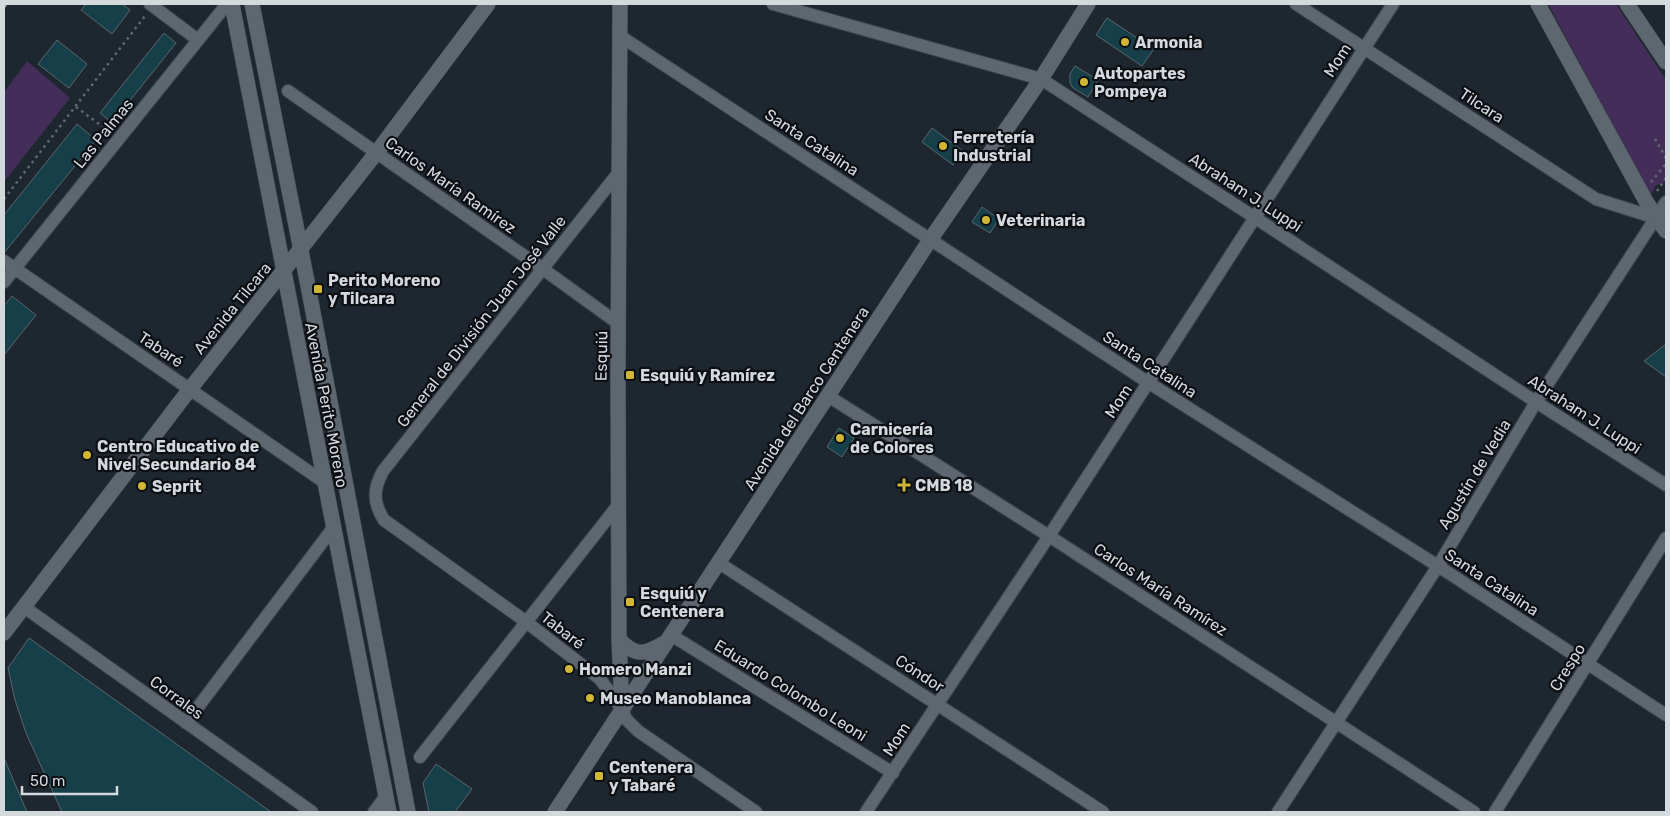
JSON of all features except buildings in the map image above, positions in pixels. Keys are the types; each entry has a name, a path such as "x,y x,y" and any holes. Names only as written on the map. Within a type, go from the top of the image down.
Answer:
{"main road":[{"name":"Avenida Perito Moreno","path":"232,4 389,812"},
{"name":"Avenida Perito Moreno","path":"252,4 408,812"},
{"name":"Avenida Tilcara","path":"4,633 190,389 283,273 488,4"},
{"name":"Esquiú","path":"620,4 619,639 622,709"},
{"name":"Avenida del Barco Centenera","path":"555,812 930,240 1041,79 1088,4"},
{"path":"1538,4 1641,192 1666,231"},
{"path":"1627,4 1666,62"},
{"path":"619,639 628,649 638,652 653,650 668,638"}],"street":[{"name":"Las Palmas","path":"4,282 9,265 119,138 227,4"},
{"name":"Abraham J. Luppi","path":"773,4 1041,79 1666,485"},
{"name":"Tilcara","path":"1296,4 1596,199 1656,218"},
{"name":"Mom","path":"866,812 1149,383 1392,4"},
{"path":"151,5 198,40"},
{"name":"Santa Catalina","path":"620,36 1149,383 1438,566 1666,715"},
{"name":"Carlos María Ramírez","path":"288,91 619,324"},
{"name":"General de División Juan José Valle","path":"375,494 377,482 383,471 619,172"},
{"name":"Agustín de Vedia","path":"1278,812 1438,566 1536,402 1666,202"},
{"name":"Tabaré","path":"9,265 324,482"},
{"name":"Carlos María Ramírez","path":"828,396 1049,536 1474,812"},
{"name":"Tabaré","path":"375,494 377,509 384,520 525,621 600,679 622,709 626,720 638,731 756,812"},
{"path":"420,757 525,621 619,504"},
{"path":"186,723 333,528"},
{"name":"Crespo","path":"1495,812 1666,538"},
{"name":"Cóndor","path":"718,563 1103,812"},
{"name":"Corrales","path":"24,607 312,812"},
{"name":"Eduardo Colombo Leoni","path":"668,638 893,773"},
{"path":"374,812 385,797"}],"path":[{"path":"4,199 151,5"},
{"path":"75,106 119,138"},
{"path":"1656,139 1666,158"},
{"path":"1641,192 1666,164"}],"shaded area":[{"path":"1548,4 1616,4 1666,80 1666,180 1664,183 1656,185 1647,203 1649,192"},
{"path":"27,61 70,98 4,182 4,92"}],"place":[{"name":"Armonia","path":"1125,42"},
{"name":"Autopartes Pompeya","path":"1084,82"},
{"name":"Ferretería Industrial","path":"943,146"},
{"name":"Veterinaria","path":"986,220"},
{"name":"Perito Moreno y Tilcara","path":"318,289"},
{"name":"Esquiú y Ramírez","path":"630,375"},
{"name":"Carnicería de Colores","path":"840,438"},
{"name":"Centro Educativo de Nivel Secundario 84","path":"87,455"},
{"name":"CMB 18","path":"904,485"},
{"name":"Seprit","path":"142,486"},
{"name":"Esquiú y Centenera","path":"630,602"},
{"name":"Homero Manzi","path":"569,669"},
{"name":"Museo Manoblanca","path":"590,698"},
{"name":"Centenera y Tabaré","path":"599,776"}]}
